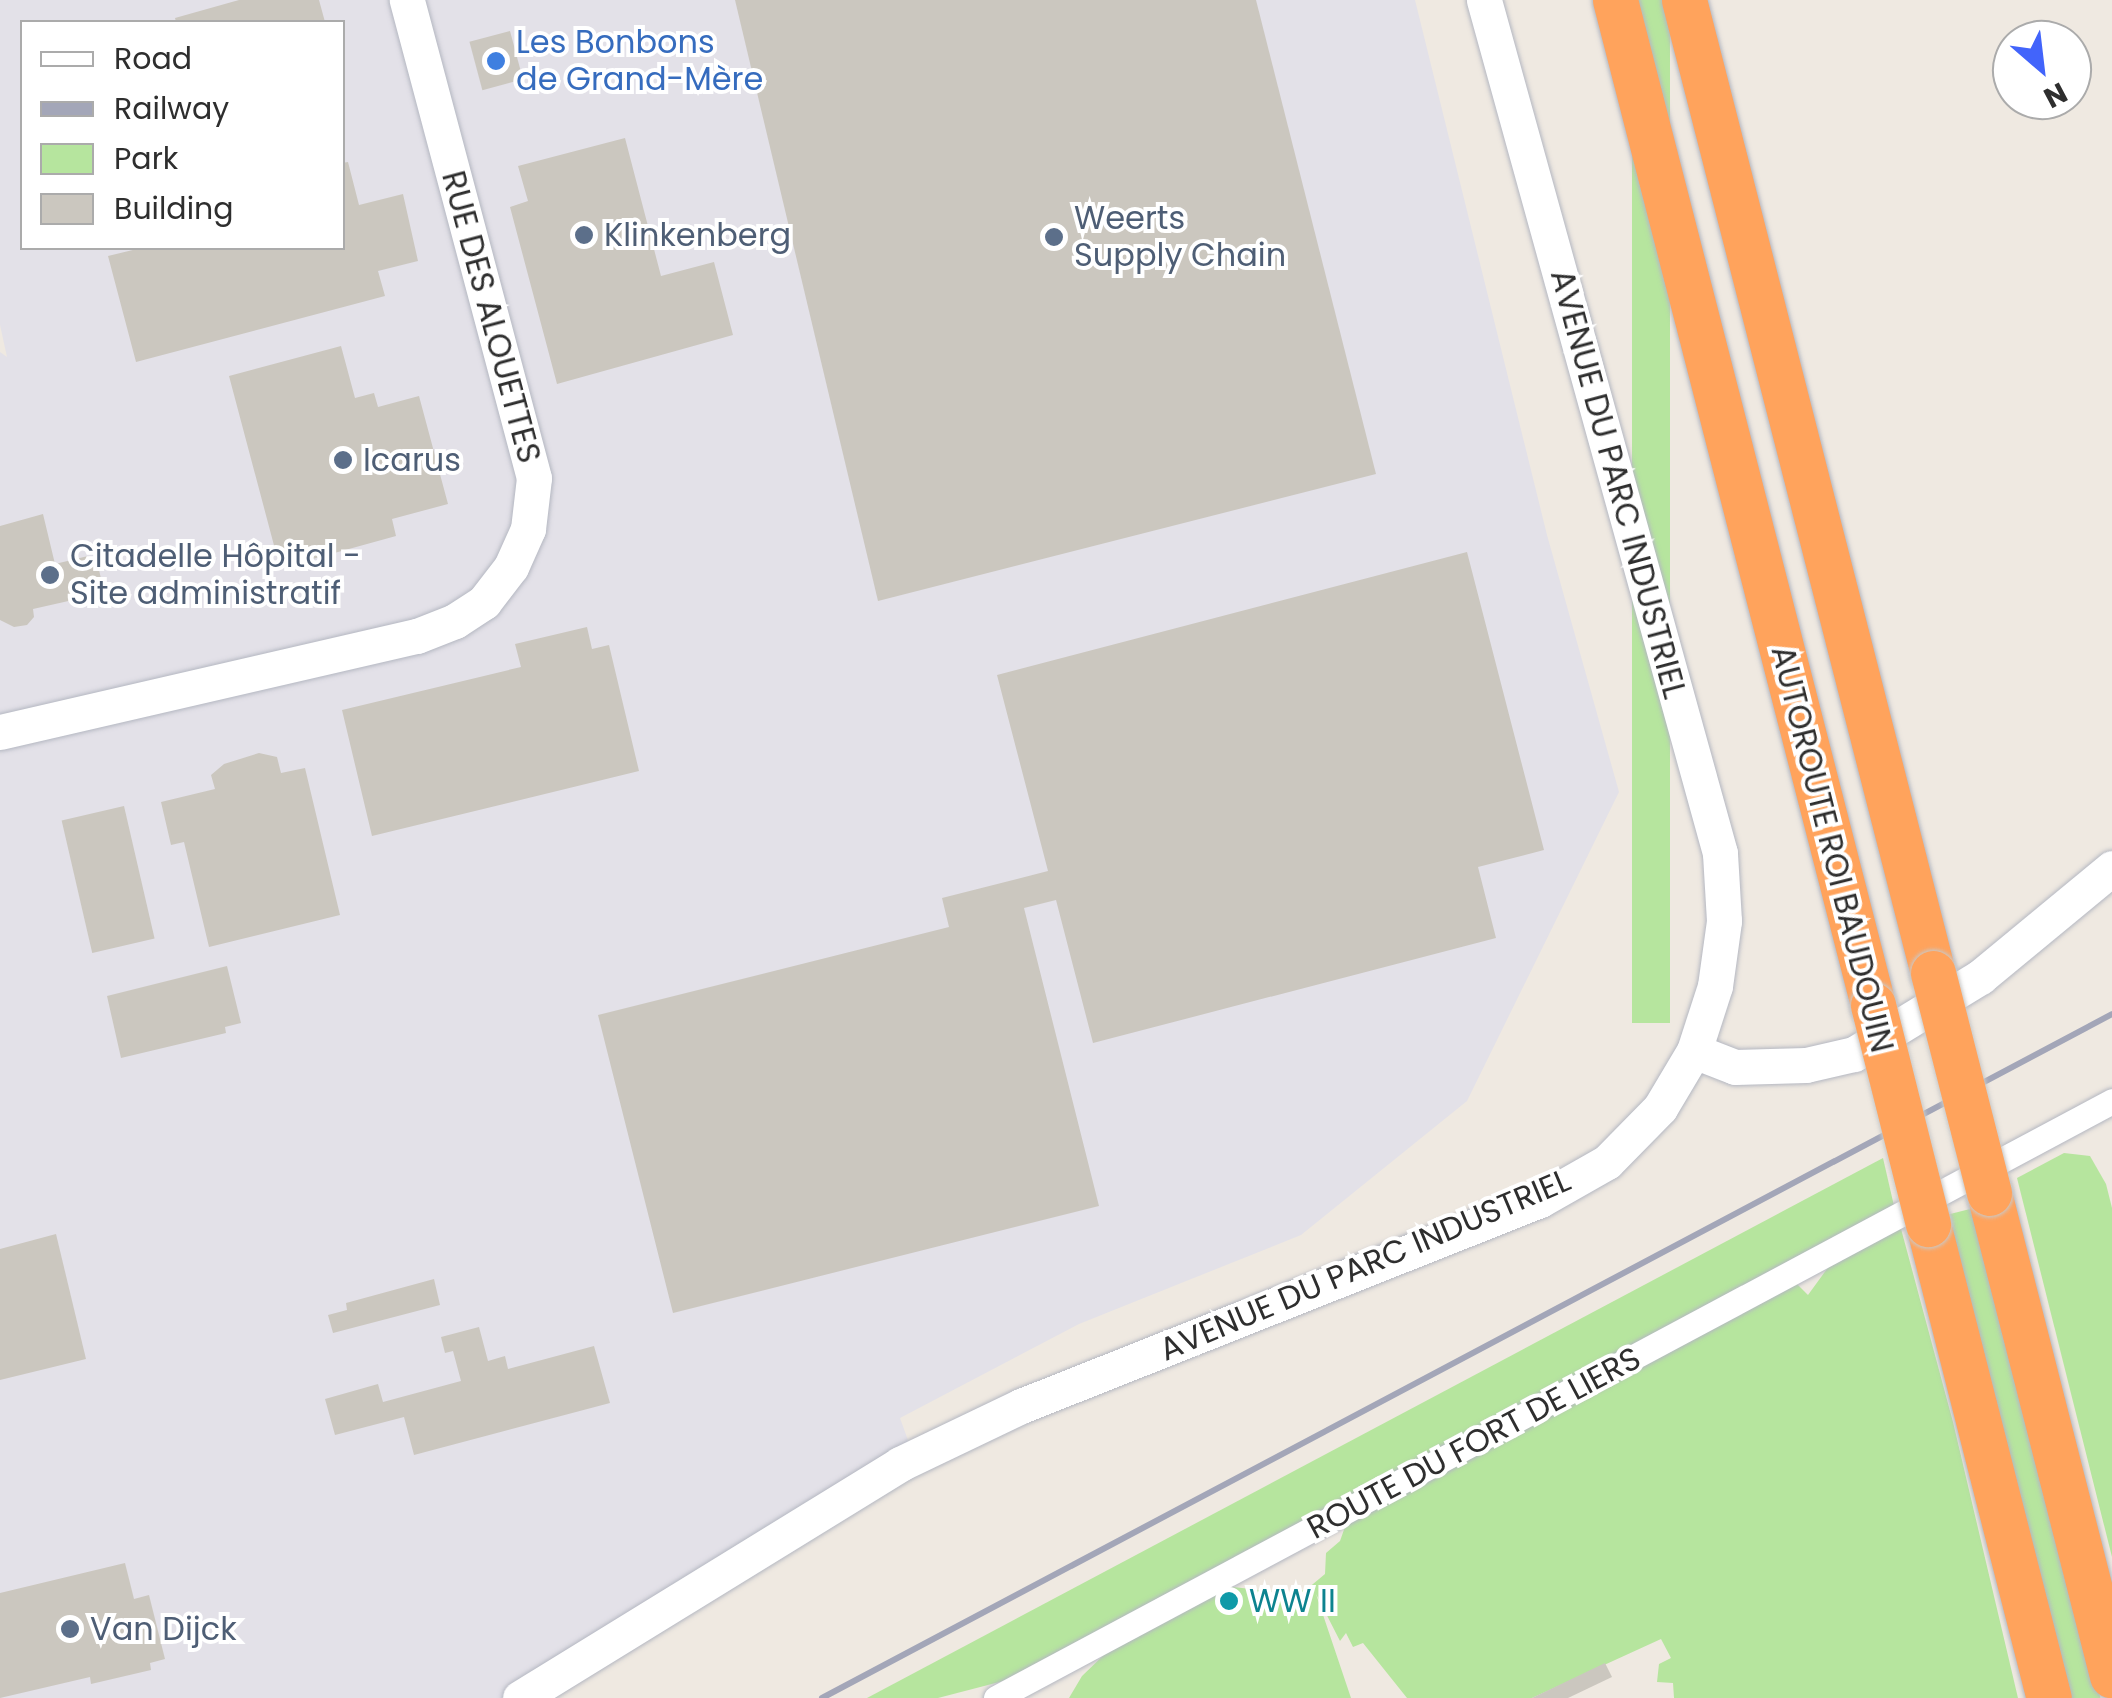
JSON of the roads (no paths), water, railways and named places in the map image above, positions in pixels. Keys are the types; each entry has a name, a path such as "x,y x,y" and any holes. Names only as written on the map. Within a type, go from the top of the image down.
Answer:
{"highway":[{"name":"AUTOROUTE ROI BAUDOUIN","path":"1615,0 1873,1005 1956,1201 2112,1676"},
{"name":"AUTOROUTE ROI BAUDOUIN","path":"1684,0 1933,974 1956,1201 2049,1698"}],"street":[{"name":"RUE DES ALOUETTES","path":"0,732 417,636 455,621 484,602 511,567 528,529 534,478 406,0"},
{"name":"AVENUE DU PARC INDUSTRIEL","path":"520,1698 900,1464 1022,1406 1540,1200 1607,1162 1660,1108 1694,1052 1715,986 1724,922 1720,853 1484,0"},
{"path":"1694,1052 1735,1067 1806,1065 1854,1054 1980,978 2112,868"},
{"name":"ROUTE DU FORT DE LIERS","path":"996,1698 1956,1201 2112,1101"}],"railway":[{"path":"822,1698 2112,1014"}],"place":[{"name":"Les Bonbons de Grand-Mère","path":"496,61"},
{"name":"Klinkenberg","path":"584,235"},
{"name":"Weerts Supply Chain","path":"1054,237"},
{"name":"Icarus","path":"343,460"},
{"name":"Citadelle Hôpital - Site administratif","path":"50,575"},
{"name":"WW II","path":"1229,1601"},
{"name":"Van Dijck","path":"70,1629"}]}
